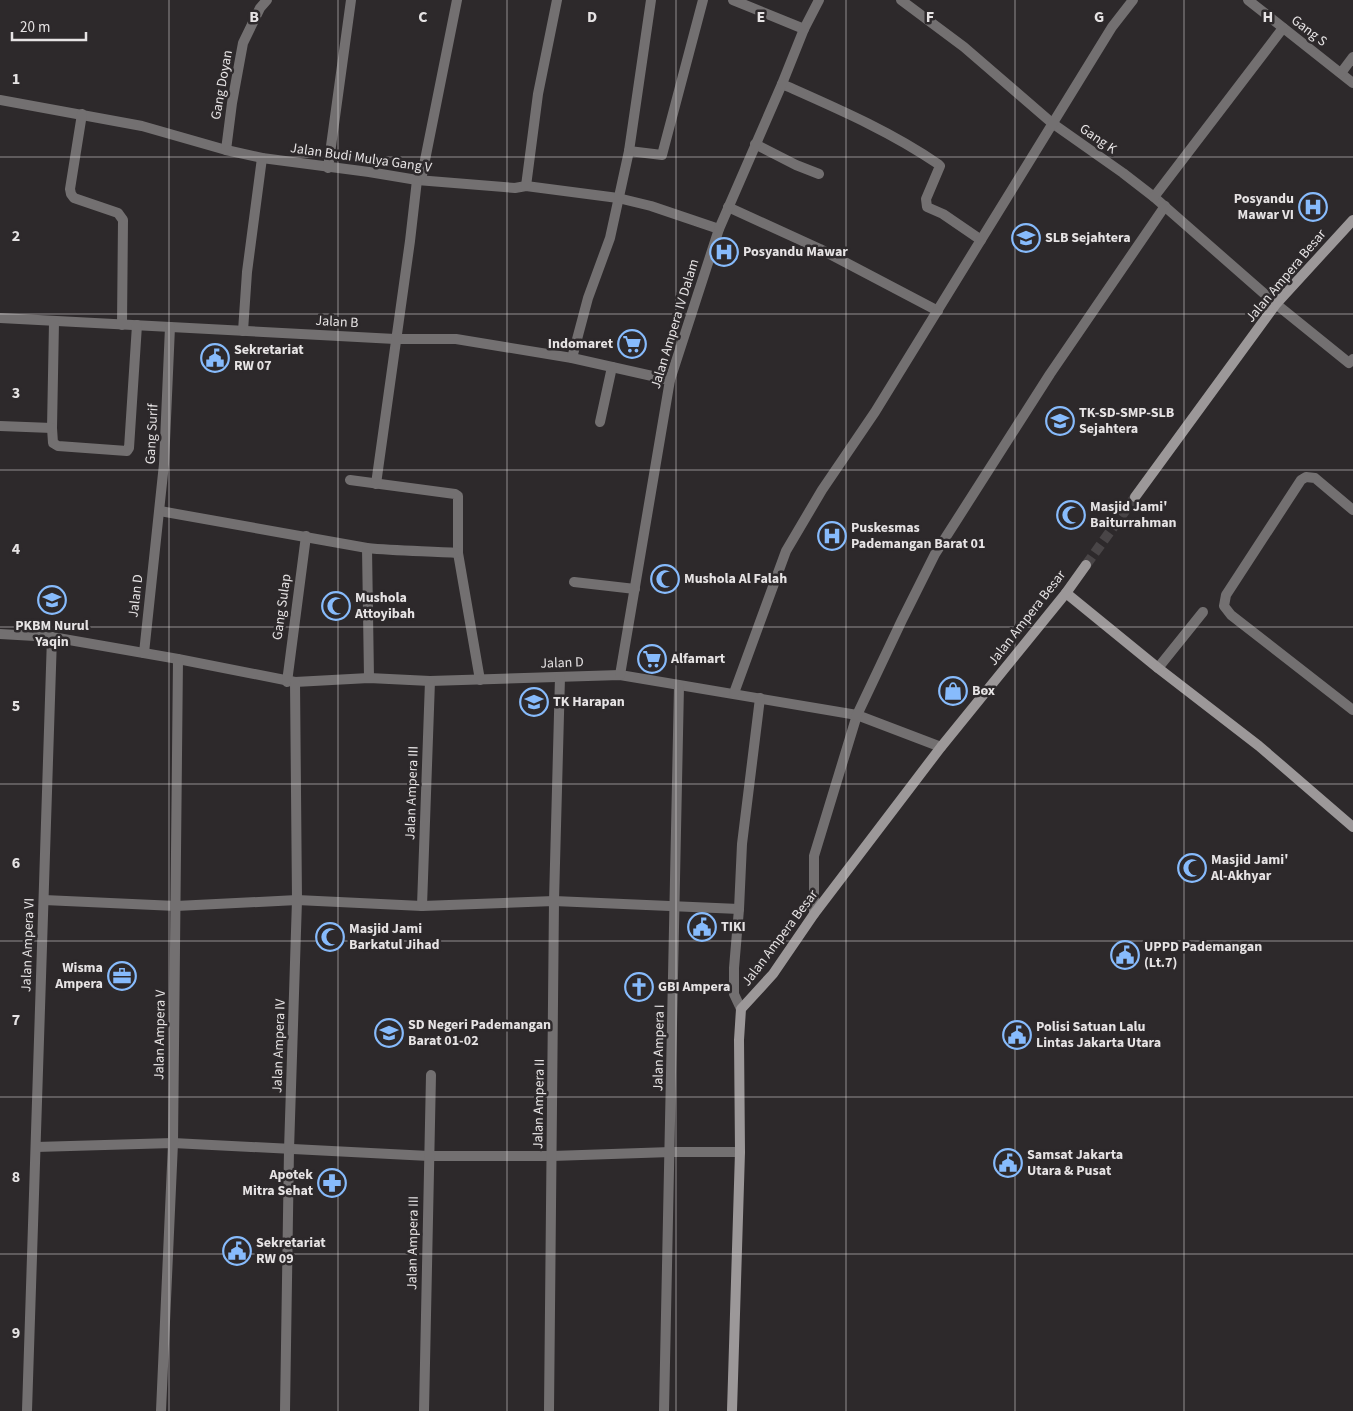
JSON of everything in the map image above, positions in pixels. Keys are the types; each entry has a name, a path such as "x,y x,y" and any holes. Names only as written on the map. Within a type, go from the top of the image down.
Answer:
{"street":[{"name":"Gang Doyan","path":"226,150 232,103 244,43 260,8 267,0"},
{"path":"328,168 352,0"},
{"path":"376,484 419,180 457,0"},
{"path":"526,186 538,94 557,0"},
{"path":"572,358 588,298 610,238 629,152 651,0"},
{"path":"629,152 662,156 703,0"},
{"path":"733,0 804,29"},
{"name":"Jalan Ampera IV Dalam","path":"620,675 670,380 719,229 804,29 819,0"},
{"path":"734,693 786,551 822,490 876,412 1112,27 1133,0"},
{"name":"Gang S","path":"1248,0 1353,84"},
{"name":"Gang K","path":"908,2 964,47 1052,123 1123,172 1165,206 1276,304 1349,363 1353,359"},
{"path":"1154,197 1283,28"},
{"path":"1341,73 1353,57"},
{"path":"782,84 875,126 916,148 938,164 940,166 926,199 927,207 943,214 981,240"},
{"name":"Jalan Budi Mulya Gang V","path":"0,100 151,128 226,150 262,158 419,180 515,188 526,186 598,194 651,206 719,229"},
{"path":"82,114 70,189 74,198 118,213 123,220 122,325"},
{"path":"755,144 796,165 819,174"},
{"path":"243,331 247,272 262,158"},
{"path":"814,914 814,856 857,715 902,620 935,554 1050,374 1165,206"},
{"path":"728,207 820,250 938,311"},
{"name":"Jalan Ampera Besar","path":"1135,497 1276,304 1353,220"},
{"name":"Jalan B","path":"0,318 396,339 456,339 572,358 670,380"},
{"path":"54,322 53,443 55,445 128,450 137,325"},
{"name":"Gang Surif","path":"156,542 164,464 170,327"},
{"path":"600,422 612,367"},
{"path":"0,426 52,428"},
{"path":"1353,510 1315,478 1306,477 1301,480 1226,596 1224,606 1231,615 1353,710"},
{"path":"350,480 457,494 459,498 458,553 480,680"},
{"path":"160,512 366,548 400,552 458,553"},
{"name":"Gang Sulap","path":"291,682 306,536"},
{"name":"Jalan D","path":"144,653 156,542"},
{"path":"366,548 369,678"},
{"name":"Jalan Ampera Besar","path":"741,1009 773,974 814,914 941,747 1066,593 1086,565"},
{"path":"574,582 635,589"},
{"path":"1066,593 1158,668 1259,746 1353,827"},
{"path":"1158,668 1203,612"},
{"path":"0,634 52,637 178,659"},
{"name":"Jalan Ampera VI","path":"27,1411 52,637"},
{"name":"Jalan D","path":"178,659 291,682 369,678 430,681 620,675 857,715 941,747"},
{"name":"Jalan Ampera V","path":"162,1411 173,1143 178,659"},
{"name":"Jalan Ampera II","path":"549,1411 554,901 560,676"},
{"name":"Jalan Ampera III","path":"422,906 430,681"},
{"name":"Jalan Ampera IV","path":"285,1411 289,1150 297,900 291,682"},
{"name":"Jalan Ampera I","path":"664,1411 671,1152 679,686"},
{"path":"732,1411 740,1152 739,1040 741,1009 734,994 734,968 740,909 742,844 760,698"},
{"path":"44,900 176,906 297,900 422,906 554,901 740,909"},
{"name":"Jalan Ampera III","path":"424,1411 431,1075"},
{"path":"36,1147 173,1143 429,1156 552,1156 740,1152"}],"tunnel":[{"path":"1086,565 1135,497"}],"place":[{"name":"Posyandu Mawar VI","path":"1313,207"},
{"name":"SLB Sejahtera","path":"1026,238"},
{"name":"Posyandu Mawar","path":"724,252"},
{"name":"Indomaret","path":"632,344"},
{"name":"Sekretariat RW 07","path":"215,358"},
{"name":"TK-SD-SMP-SLB Sejahtera","path":"1060,421"},
{"name":"Masjid Jami' Baiturrahman","path":"1071,515"},
{"name":"Puskesmas Pademangan Barat 01","path":"832,536"},
{"name":"Mushola Al Falah","path":"665,579"},
{"name":"PKBM Nurul Yaqin","path":"52,600"},
{"name":"Mushola Attoyibah","path":"336,606"},
{"name":"Alfamart","path":"652,659"},
{"name":"Box","path":"953,691"},
{"name":"TK Harapan","path":"534,702"},
{"name":"Masjid Jami' Al-Akhyar","path":"1192,868"},
{"name":"TIKI","path":"702,927"},
{"name":"Masjid Jami Barkatul Jihad","path":"330,937"},
{"name":"UPPD Pademangan (Lt.7)","path":"1125,955"},
{"name":"Wisma Ampera","path":"122,976"},
{"name":"GBI Ampera","path":"639,987"},
{"name":"SD Negeri Pademangan Barat 01-02","path":"389,1033"},
{"name":"Polisi Satuan Lalu Lintas Jakarta Utara","path":"1017,1035"},
{"name":"Samsat Jakarta Utara & Pusat","path":"1008,1163"},
{"name":"Apotek Mitra Sehat","path":"332,1183"},
{"name":"Sekretariat RW 09","path":"237,1251"}]}
